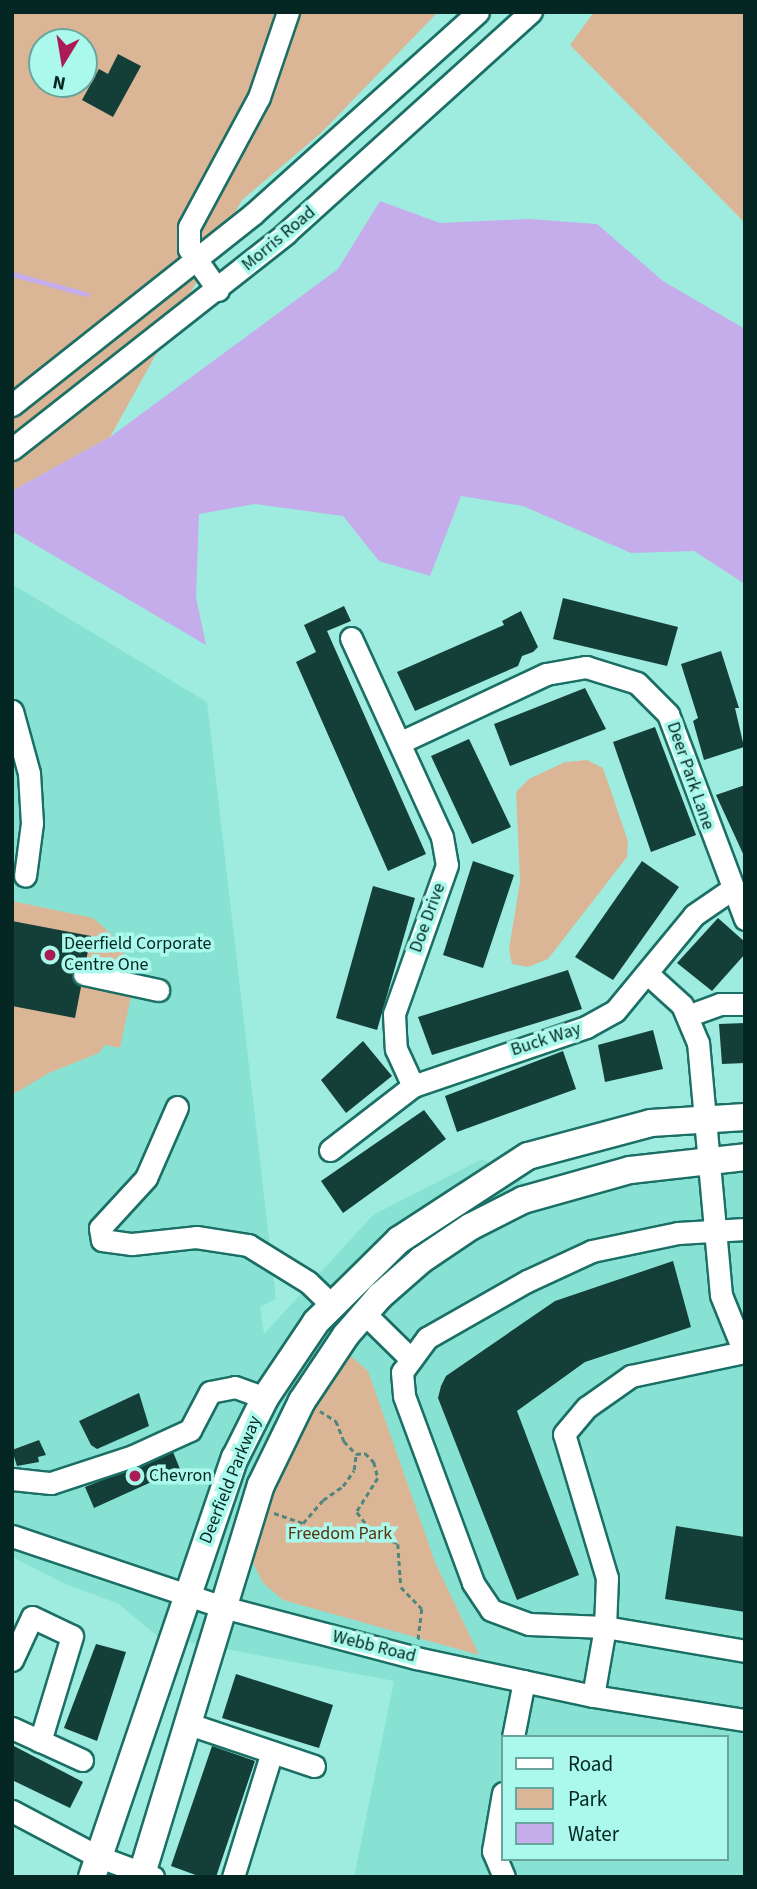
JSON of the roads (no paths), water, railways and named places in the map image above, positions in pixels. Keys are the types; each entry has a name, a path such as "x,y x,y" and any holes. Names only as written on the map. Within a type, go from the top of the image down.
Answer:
{"main road":[{"name":"Deerfield Parkway","path":"95,1866 226,1482 265,1398 331,1304 398,1240 528,1156 651,1123 745,1116"},
{"name":"Deerfield Parkway","path":"145,1876 186,1723 256,1503 302,1401 364,1313 399,1278 446,1243 523,1199 630,1170 745,1157"}],"street":[{"path":"218,290 189,249 189,227 259,97 288,12"},
{"name":"Morris Road","path":"12,405 196,261 478,12"},
{"name":"Morris Road","path":"12,449 218,290 531,12"},
{"name":"Doe Drive","path":"351,638 442,836 447,865 394,1014 397,1049 413,1086"},
{"name":"Deer Park Lane","path":"401,742 546,674 586,667 637,684 668,714 745,919"},
{"path":"12,711 29,773 32,823 25,876"},
{"name":"Buck Way","path":"330,1150 413,1086 586,1027 615,1012 649,975 694,915 732,890"},
{"path":"84,974 158,990"},
{"path":"593,1696 605,1627 607,1578 564,1434 587,1407 631,1376 745,1352 721,1295 698,1043 682,1005 649,975"},
{"path":"687,1016 720,1004 745,1004"},
{"path":"177,1107 146,1178 100,1228 102,1240 132,1244 196,1237 248,1245 308,1282 331,1304"},
{"path":"745,1229 678,1233 592,1251 527,1281 427,1338 402,1372 404,1396 473,1583 491,1610 529,1624 605,1627 745,1651"},
{"path":"364,1313 411,1359"},
{"path":"12,1479 51,1483 133,1455 190,1430 210,1392 235,1387 265,1398"},
{"name":"Webb Road","path":"12,1536 223,1607 416,1658 593,1696 745,1720"},
{"path":"12,1660 33,1617 72,1636 40,1741"},
{"path":"513,1735 524,1681"},
{"path":"186,1723 314,1766"},
{"path":"12,1728 82,1760"},
{"path":"233,1877 272,1752"},
{"path":"502,1799 493,1851 504,1877"},
{"path":"12,1811 95,1866 145,1876"}],"water":[{"path":"380,201 440,223 529,219 597,224 663,281 745,329 745,584 694,551 631,553 523,506 461,496 430,576 379,561 343,516 255,504 199,514 196,597 206,645 12,531 12,491 110,437 338,269"}],"waterway":[{"path":"12,274 86,294"}],"place":[{"name":"Deerfield Corporate Centre One","path":"50,955"},
{"name":"Chevron","path":"135,1476"}],"park label":[{"name":"Freedom Park","path":"340,1534"}]}
